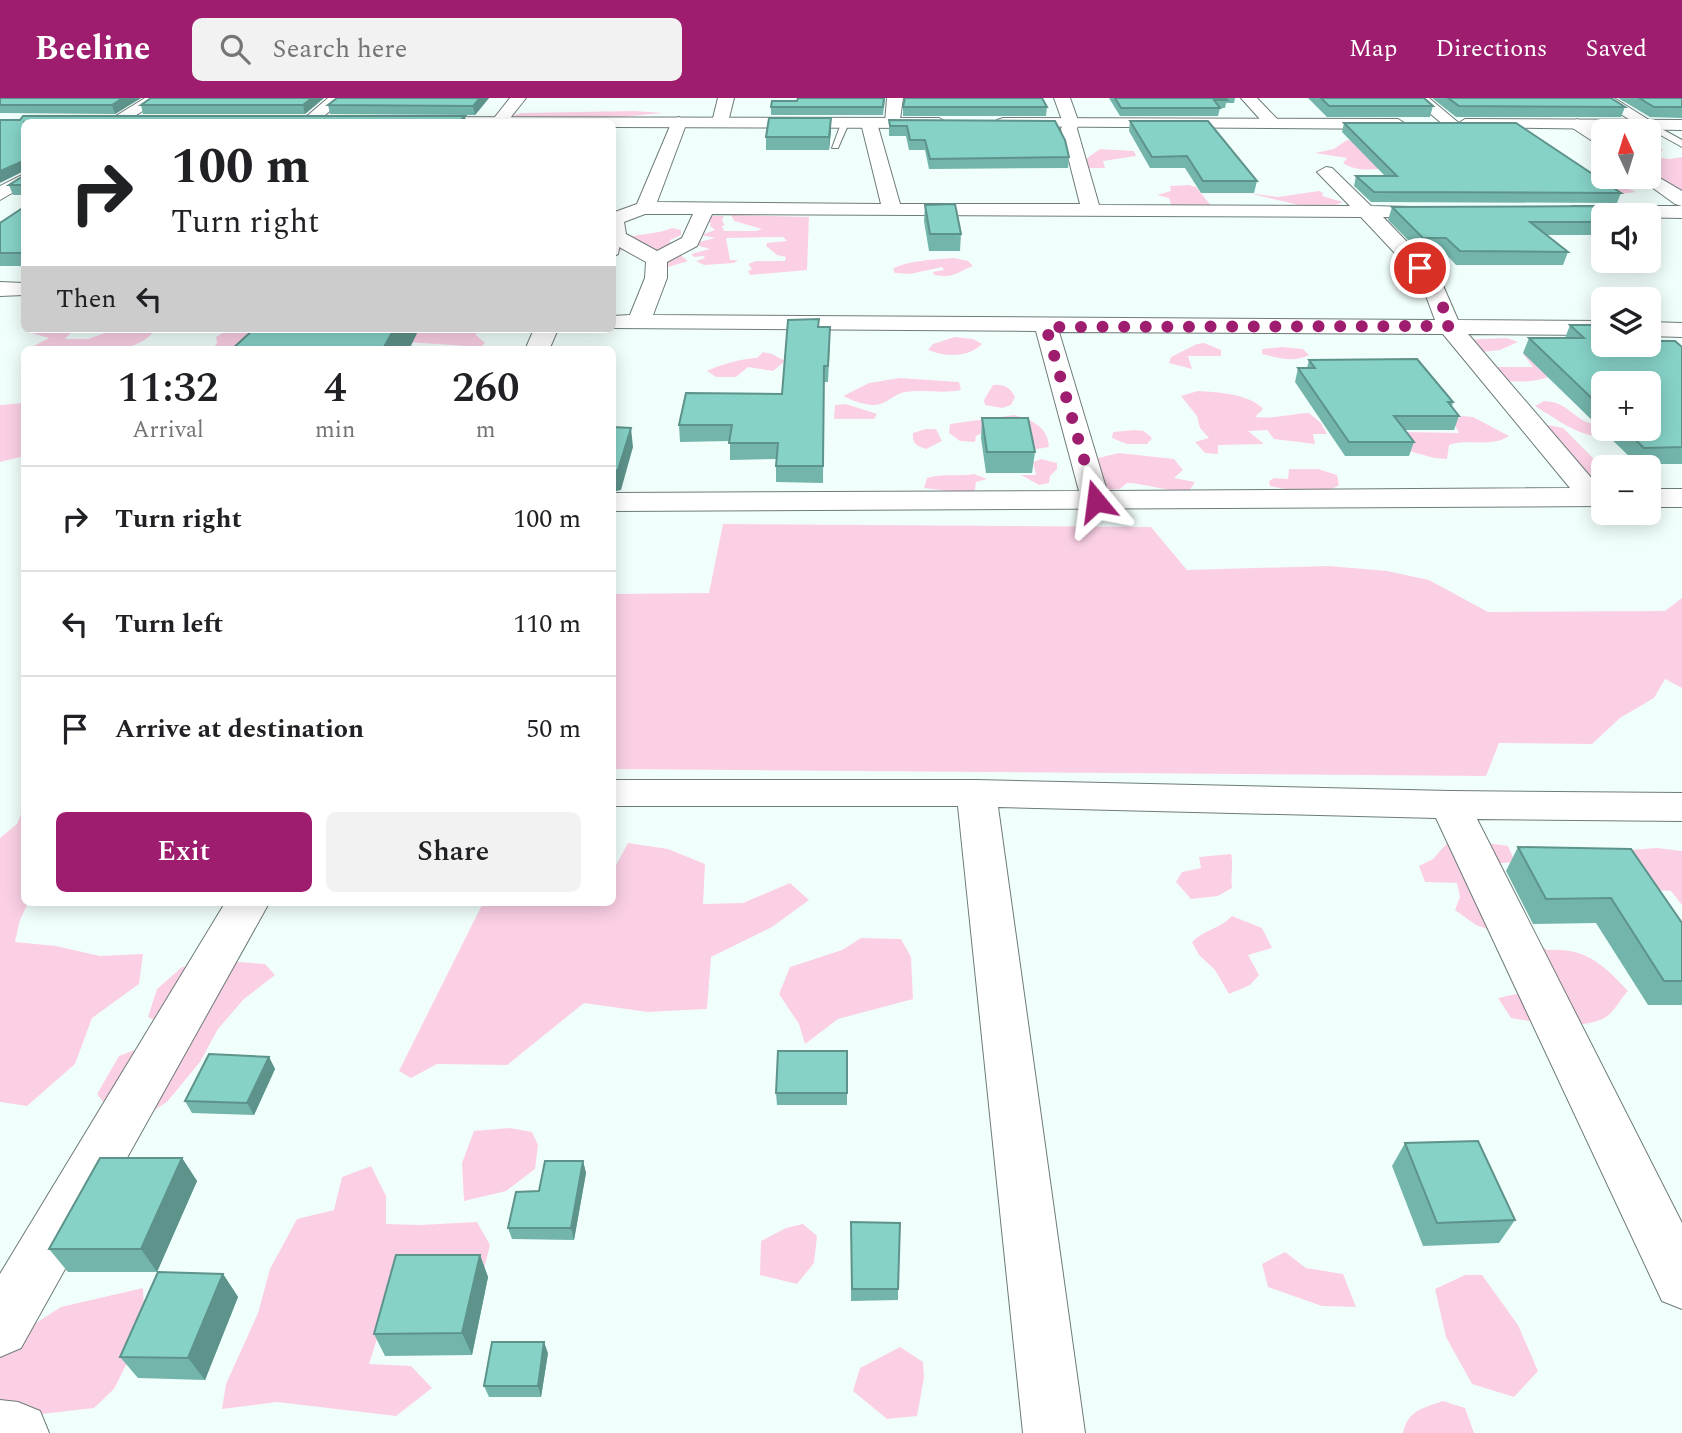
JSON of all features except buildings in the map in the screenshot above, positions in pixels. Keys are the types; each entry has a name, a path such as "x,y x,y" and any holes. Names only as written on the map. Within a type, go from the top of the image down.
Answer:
{"street":[{"path":"115,119 156,98"},
{"path":"308,119 337,98"},
{"path":"501,119 518,98"},
{"path":"720,122 726,98"},
{"path":"893,123 895,98"},
{"path":"1062,98 1071,123 1069,129 1091,209"},
{"path":"1249,98 1273,124"},
{"path":"1420,98 1452,124"},
{"path":"1603,98 1639,119"},
{"path":"616,122 962,123"},
{"path":"645,208 679,122"},
{"path":"869,123 892,209"},
{"path":"989,123 1591,124"},
{"path":"1577,124 1591,134"},
{"path":"1661,125 1682,125"},
{"path":"1326,172 1411,256 1430,279 1450,326 1591,490"},
{"path":"0,194 21,181"},
{"path":"1661,185 1682,200"},
{"path":"616,217 645,208 1460,212"},
{"path":"616,247 657,259 690,242 705,209"},
{"path":"1557,212 1682,212"},
{"path":"639,322 656,278 657,259"},
{"path":"616,322 1046,327 1591,328"},
{"path":"1046,327 1096,501"},
{"path":"1661,329 1682,330"},
{"path":"616,502 1591,497"},
{"path":"1661,498 1682,498"},
{"path":"616,793 976,793 1450,805 1682,807"},
{"path":"976,793 1054,1433"},
{"path":"1450,805 1682,1282"},
{"path":"0,1328 245,906"},
{"path":"0,1431 18,1433"}],"lane":[{"path":"835,146 845,123"},
{"path":"1661,132 1682,144"}],"shaded area":[{"path":"522,113 663,113 600,119 509,116"},
{"path":"1347,140 1407,145 1431,151 1446,160 1479,164 1467,157 1458,159 1441,153 1474,151 1492,161 1513,161 1504,153 1516,155 1536,168 1591,171 1591,174 1548,175 1567,182 1591,180 1591,184 1561,184 1569,190 1588,192 1627,189 1636,192 1563,201 1534,195 1518,185 1534,182 1525,173 1495,173 1505,182 1497,183 1456,177 1455,170 1446,168 1431,172 1409,167 1353,168 1343,163 1347,158 1315,153 1334,149"},
{"path":"1100,149 1134,151 1136,156 1103,161 1105,168 1088,168 1086,159"},
{"path":"1682,157 1682,192 1661,187 1661,158"},
{"path":"1170,186 1196,187 1213,208 1172,207 1169,198 1157,195 1171,191"},
{"path":"1319,191 1323,193 1322,196 1343,202 1331,207 1303,206 1248,193 1278,197"},
{"path":"731,215 809,217 807,270 750,275 748,271 752,269 748,264 756,261 785,261 786,257 777,255 766,246 767,243 787,241 783,237 726,238 730,260 738,260 734,263 704,265 696,261 705,258 691,254 710,249 699,246 699,242 715,238 701,235 715,230 710,226 711,223 703,222 706,216 724,216 724,231 762,229 734,221"},
{"path":"672,228 681,230 681,235 670,240 671,248 688,261 665,268 652,247 618,251 616,248 616,242 620,240"},
{"path":"954,258 968,261 973,266 946,276 934,275 933,272 944,270 942,267 910,274 895,273 893,269 913,262"},
{"path":"32,333 70,333 65,339 88,339 105,333 152,333 131,346 34,346 49,338"},
{"path":"223,333 476,333 485,343 482,346 466,346 392,341 292,346 215,346 216,337"},
{"path":"955,337 973,339 982,344 970,352 956,355 928,350 933,344"},
{"path":"1507,338 1518,342 1500,350 1482,352 1495,367 1533,367 1523,354 1528,353 1558,371 1536,380 1496,381 1458,340"},
{"path":"1204,343 1221,350 1221,356 1188,356 1192,369 1169,363 1171,357"},
{"path":"1262,349 1303,349 1309,355 1292,359 1262,354"},
{"path":"763,352 785,361 773,371 748,367 736,377 716,377 707,371 732,362 757,358"},
{"path":"900,378 959,382 961,390 905,392 875,405 843,396 869,383"},
{"path":"993,385 1003,386 1011,391 1015,397 1011,405 1002,408 985,405 984,400"},
{"path":"1198,391 1250,400 1263,409 1255,417 1309,413 1321,423 1327,434 1313,434 1315,444 1274,439 1267,430 1248,431 1264,444 1218,445 1218,454 1205,453 1195,442 1209,438 1200,428 1197,416 1181,396"},
{"path":"1544,401 1561,405 1591,423 1591,436 1577,431 1535,406"},
{"path":"21,403 21,457 0,462 0,405"},
{"path":"846,404 877,414 874,419 834,419 835,405"},
{"path":"1014,415 1038,425 1046,434 1049,447 1031,450 984,432 976,436 975,442 960,441 949,433 950,424"},
{"path":"1462,416 1473,417 1509,436 1502,440 1449,445 1447,459 1409,451 1404,432 1459,433 1453,421"},
{"path":"1548,425 1563,428 1591,456 1591,484 1531,434"},
{"path":"936,429 942,441 926,449 914,442 913,433"},
{"path":"1144,431 1152,438 1147,444 1127,444 1112,438 1113,432"},
{"path":"1119,453 1174,459 1183,470 1174,478 1195,482 1189,491 1127,483 1120,489 1100,490 1093,466 1098,458"},
{"path":"1041,459 1057,463 1057,469 1050,476 1049,483 1039,485 1021,475 1036,475 1033,462"},
{"path":"1289,469 1318,469 1337,475 1339,485 1315,492 1270,486 1269,481 1274,478 1288,479"},
{"path":"974,474 987,479 976,482 975,490 966,493 924,488 927,478"},
{"path":"723,524 1151,527 1187,570 1329,566 1387,571 1429,580 1488,612 1665,611 1682,598 1682,688 1665,679 1654,698 1620,718 1592,744 1499,743 1486,776 616,769 616,594 709,593"},
{"path":"21,814 21,906 27,906 15,942 56,946 100,956 143,954 139,984 92,1018 75,1064 27,1106 0,1102 0,838 17,824"},
{"path":"628,843 668,849 705,864 703,904 743,903 790,883 809,900 772,927 711,957 707,1009 648,1012 584,1003 507,1065 437,1064 411,1078 399,1071 482,906 616,906 616,865"},
{"path":"1447,843 1508,846 1515,862 1479,865 1525,932 1547,950 1572,951 1592,959 1628,991 1609,1015 1597,1021 1573,1025 1511,1018 1498,998 1516,994 1536,998 1532,984 1510,976 1498,933 1476,925 1455,910 1460,897 1457,883 1425,882 1419,866 1433,859"},
{"path":"1657,848 1682,851 1682,905 1671,891 1640,889 1589,853"},
{"path":"1231,854 1232,888 1218,896 1191,899 1176,882 1182,872 1201,868 1199,857"},
{"path":"1232,916 1262,928 1272,948 1248,955 1259,975 1250,985 1229,994 1215,970 1199,955 1192,942"},
{"path":"861,938 901,939 911,957 913,999 838,1019 805,1044 799,1024 779,994 790,967 842,950"},
{"path":"239,962 265,964 275,975 244,999 218,1029 200,1062 167,1102 131,1125 116,1118 97,1094 119,1056 153,1043 171,1028 148,1017 157,989 182,967"},
{"path":"510,1128 532,1132 538,1145 535,1169 506,1191 464,1201 462,1163 474,1131"},
{"path":"371,1166 386,1196 386,1224 477,1222 490,1245 484,1269 400,1267 369,1364 411,1366 432,1388 396,1416 277,1402 222,1409 226,1384 258,1313 270,1269 297,1219 334,1210 342,1177"},
{"path":"803,1224 817,1236 814,1263 797,1284 760,1275 761,1241 786,1228"},
{"path":"1285,1252 1306,1268 1343,1274 1356,1307 1322,1306 1268,1287 1262,1264"},
{"path":"1465,1275 1482,1275 1518,1325 1538,1371 1514,1397 1472,1384 1446,1337 1435,1289"},
{"path":"143,1288 145,1327 114,1389 94,1408 42,1414 0,1402 0,1348 3,1344 61,1307"},
{"path":"900,1347 923,1362 924,1378 917,1416 887,1419 853,1391 860,1368"},
{"path":"1443,1401 1465,1408 1474,1433 1403,1433 1405,1425 1413,1415 1423,1408"}],"route":[{"path":"1096,501 1046,327 1450,326 1430,279 1420,268"}]}
